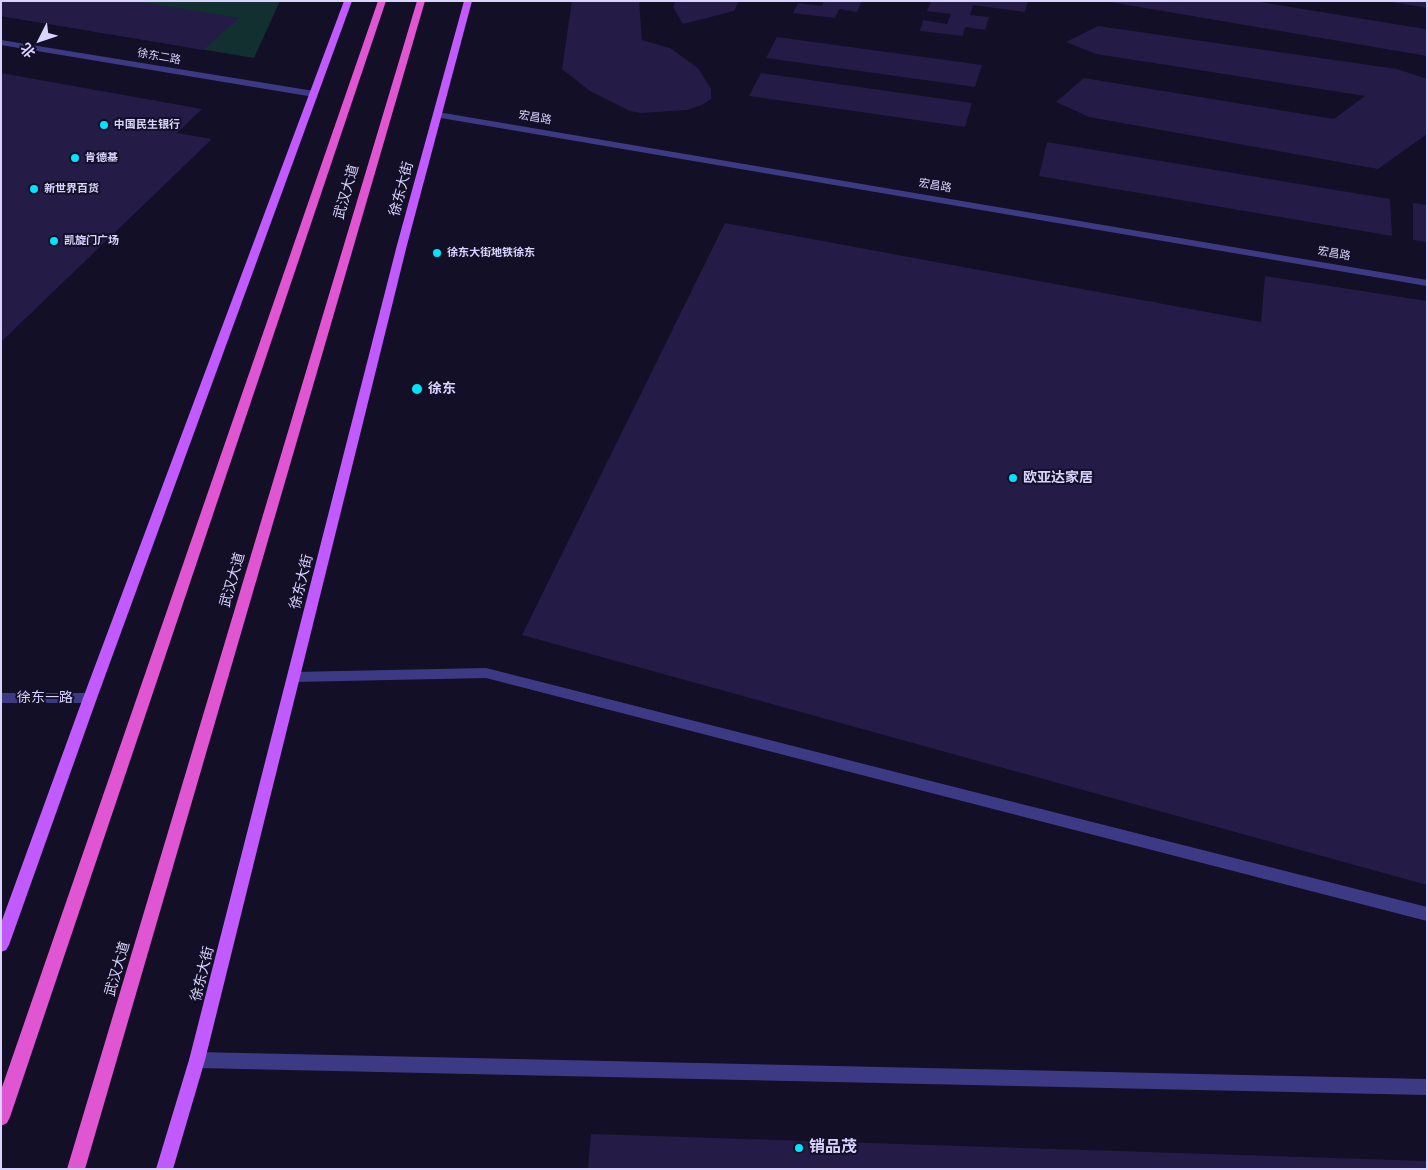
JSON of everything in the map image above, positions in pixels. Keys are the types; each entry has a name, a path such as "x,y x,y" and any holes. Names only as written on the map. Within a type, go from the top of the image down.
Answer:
{"highway":[{"name":"武汉大道","path":"1,1117 382,1"},
{"name":"武汉大道","path":"76,1169 421,1"}],"main road":[{"path":"1,945 90,698 348,1"},
{"name":"徐东大街","path":"164,1169 197,1060 400,255 468,1"}],"street":[{"name":"徐东二路","path":"1,42 314,94"},
{"name":"宏昌路","path":"438,115 1427,283"},
{"path":"294,677 486,673 1427,914"},
{"name":"徐东一路","path":"1,698 90,698"},
{"path":"197,1060 1427,1087"}],"green space":[{"path":"1,1 280,1 254,58 1,16"}],"building":[{"path":"1,1 135,1 239,18 203,50 1,16"},
{"path":"572,1 639,1 642,40 670,48 698,68 711,89 711,99 702,105 687,110 641,113 630,111 590,91 562,69"},
{"path":"676,1 739,1 734,11 683,24 673,7"},
{"path":"824,1 862,1 857,12 839,9 835,18 793,13 798,3 822,6"},
{"path":"931,1 1028,1 1025,12 973,5 970,15 989,17 985,30 965,27 963,36 920,31 923,20 947,24 951,14 927,11"},
{"path":"1104,1 1254,1 1425,29 1427,30 1427,56"},
{"path":"1427,1 1427,8 1392,2"},
{"path":"1098,26 1397,69 1427,79 1427,134 1378,169 1089,117 1056,102 1084,78 1334,119 1365,96 1096,54 1066,42"},
{"path":"777,37 982,65 975,87 766,58"},
{"name":"凯旋门广场","path":"1,73 202,109 177,133 212,139 1,342"},
{"path":"761,73 972,103 965,127 749,96"},
{"path":"1047,142 1390,199 1392,236 1039,176"},
{"path":"1413,203 1427,205 1427,242 1413,240"},
{"name":"欧亚达家居","path":"725,223 1261,322 1265,276 1427,301 1427,885 522,635"},
{"name":"销品茂","path":"591,1134 1427,1161 1427,1169 588,1169"}],"place":[{"name":"中国民生银行","path":"104,125"},
{"name":"肯德基","path":"75,158"},
{"name":"新世界百货","path":"34,189"},
{"name":"凯旋门广场","path":"54,241"},
{"name":"徐东大街地铁徐东","path":"437,253"},
{"name":"徐东","path":"417,389"},
{"name":"欧亚达家居","path":"1013,478"},
{"name":"销品茂","path":"799,1148"}]}
